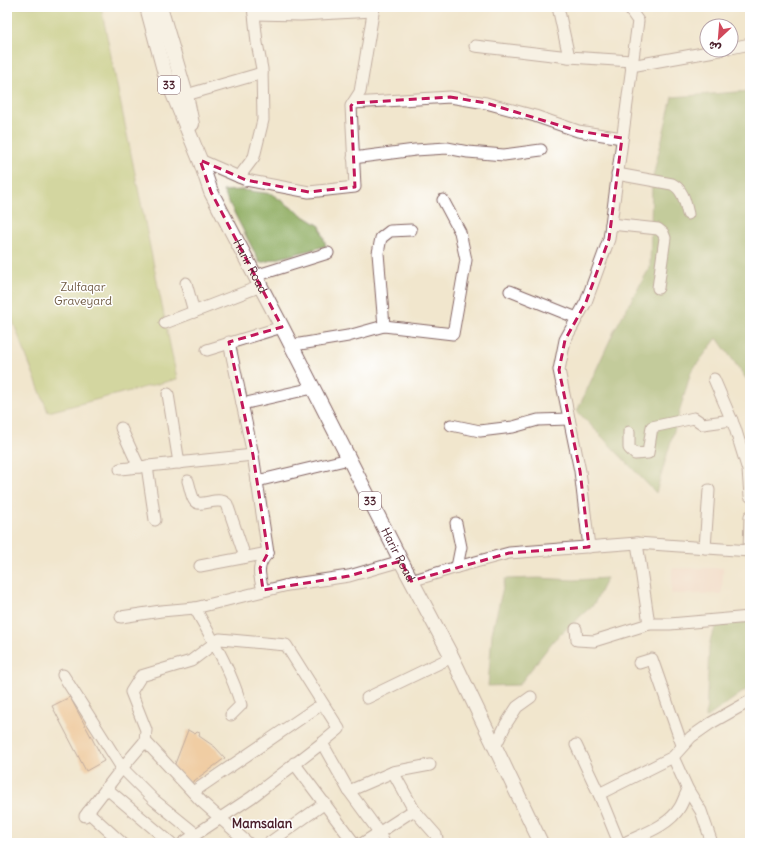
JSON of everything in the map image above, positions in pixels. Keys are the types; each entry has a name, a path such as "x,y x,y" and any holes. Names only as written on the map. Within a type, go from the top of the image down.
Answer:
{"main road":[{"name":"33","path":"147,7 165,74 200,160"},
{"name":"33","path":"160,7 186,95 200,160"},
{"name":"Harir Road","path":"200,160 211,192 452,657 541,843"}],"street":[{"path":"558,7 568,57"},
{"path":"589,547 580,471 559,370 565,340 586,302 610,239 631,64 638,21 628,7"},
{"path":"200,160 239,177 246,180 309,192 355,187 351,106 360,92 374,9 301,15 253,10 256,43 262,73 263,120 254,157 239,177"},
{"path":"739,46 750,44"},
{"path":"475,46 631,64 699,53"},
{"path":"186,95 262,73"},
{"path":"353,103 450,97 486,103 535,116 578,131 622,138"},
{"path":"353,158 415,150 447,148 468,152 504,155 540,150"},
{"path":"617,174 672,184 678,187 682,193 688,214"},
{"path":"292,348 294,345 348,336 384,326 453,334 466,260 460,232 443,200"},
{"path":"611,224 658,229 663,233 665,238 658,288"},
{"path":"384,326 378,253 381,238 390,231 411,230"},
{"path":"165,323 194,312 258,281 328,253"},
{"path":"186,283 194,312"},
{"path":"510,291 577,318"},
{"path":"207,350 282,327"},
{"path":"229,342 253,455 268,553 262,560 260,568 260,579 263,590"},
{"path":"714,379 732,420 748,470 750,496"},
{"path":"242,404 313,388"},
{"path":"168,394 179,463"},
{"path":"629,432 629,448 635,454 648,453 652,427 694,418 703,424 732,420"},
{"path":"451,425 480,431 513,428 538,420 569,419"},
{"path":"121,428 143,467 155,520"},
{"path":"120,469 253,455"},
{"path":"257,481 349,459"},
{"path":"188,481 196,502 200,503 220,500 227,504 245,557"},
{"path":"706,548 709,490"},
{"path":"412,581 509,553 636,543 749,551 750,516"},
{"path":"456,523 461,547 457,567"},
{"path":"636,543 649,624"},
{"path":"200,566 268,553"},
{"path":"120,618 161,611 195,608 263,590 349,576 401,561"},
{"path":"195,608 223,660 241,705 231,715"},
{"path":"576,630 577,640 594,641 649,624 670,624 750,617"},
{"path":"122,843 86,814 145,741 146,730 131,692 141,676 191,661 220,640 286,645 339,729 252,796 183,843"},
{"path":"366,698 452,657"},
{"path":"639,663 652,659 682,745"},
{"path":"63,675 122,768 154,800 196,834"},
{"path":"495,747 517,706 531,697"},
{"path":"599,794 673,757 682,745 691,737 711,723 750,700"},
{"path":"193,792 316,708"},
{"path":"145,741 193,792 248,843"},
{"path":"322,743 349,791 379,832 384,843"},
{"path":"576,745 599,794 619,843"},
{"path":"673,757 688,790 701,810 712,843"},
{"path":"294,763 354,843"},
{"path":"349,791 393,772 430,765"},
{"path":"393,772 414,810 436,835 438,843"},
{"path":"106,788 171,843"},
{"path":"624,843 663,824 674,816 688,790"},
{"path":"269,843 325,803"},
{"path":"363,843 414,810"}],"highlighted area":[{"path":"450,97 486,103 578,131 622,138 609,239 586,302 565,340 559,370 580,471 589,547 509,553 411,581 401,561 349,576 263,590 260,568 268,553 253,455 229,342 282,327 211,192 200,160 246,180 309,192 355,187 351,106 353,103 421,98"}],"shaded area":[{"path":"672,568 723,568 722,594 671,594"}],"green space":[{"name":"Zulfaqar Graveyard","path":"7,7 101,7 177,379 48,412 7,306"},
{"path":"750,91 750,384 717,338 691,372 656,493 577,411 615,329 650,267 652,181 672,97"},
{"path":"243,190 272,194 320,226 326,246 260,263 223,191"},
{"path":"539,578 574,580 607,578 594,604 554,640 519,685 488,686 492,633 505,579"},
{"path":"750,614 750,687 706,718 709,647 711,637 719,622"}],"building":[{"path":"70,697 104,761 86,771 52,706"},
{"path":"188,730 195,734 197,732 200,733 199,736 215,747 225,758 191,783 173,769"}],"district":[{"name":"Mamsalan","path":"262,823"}]}
